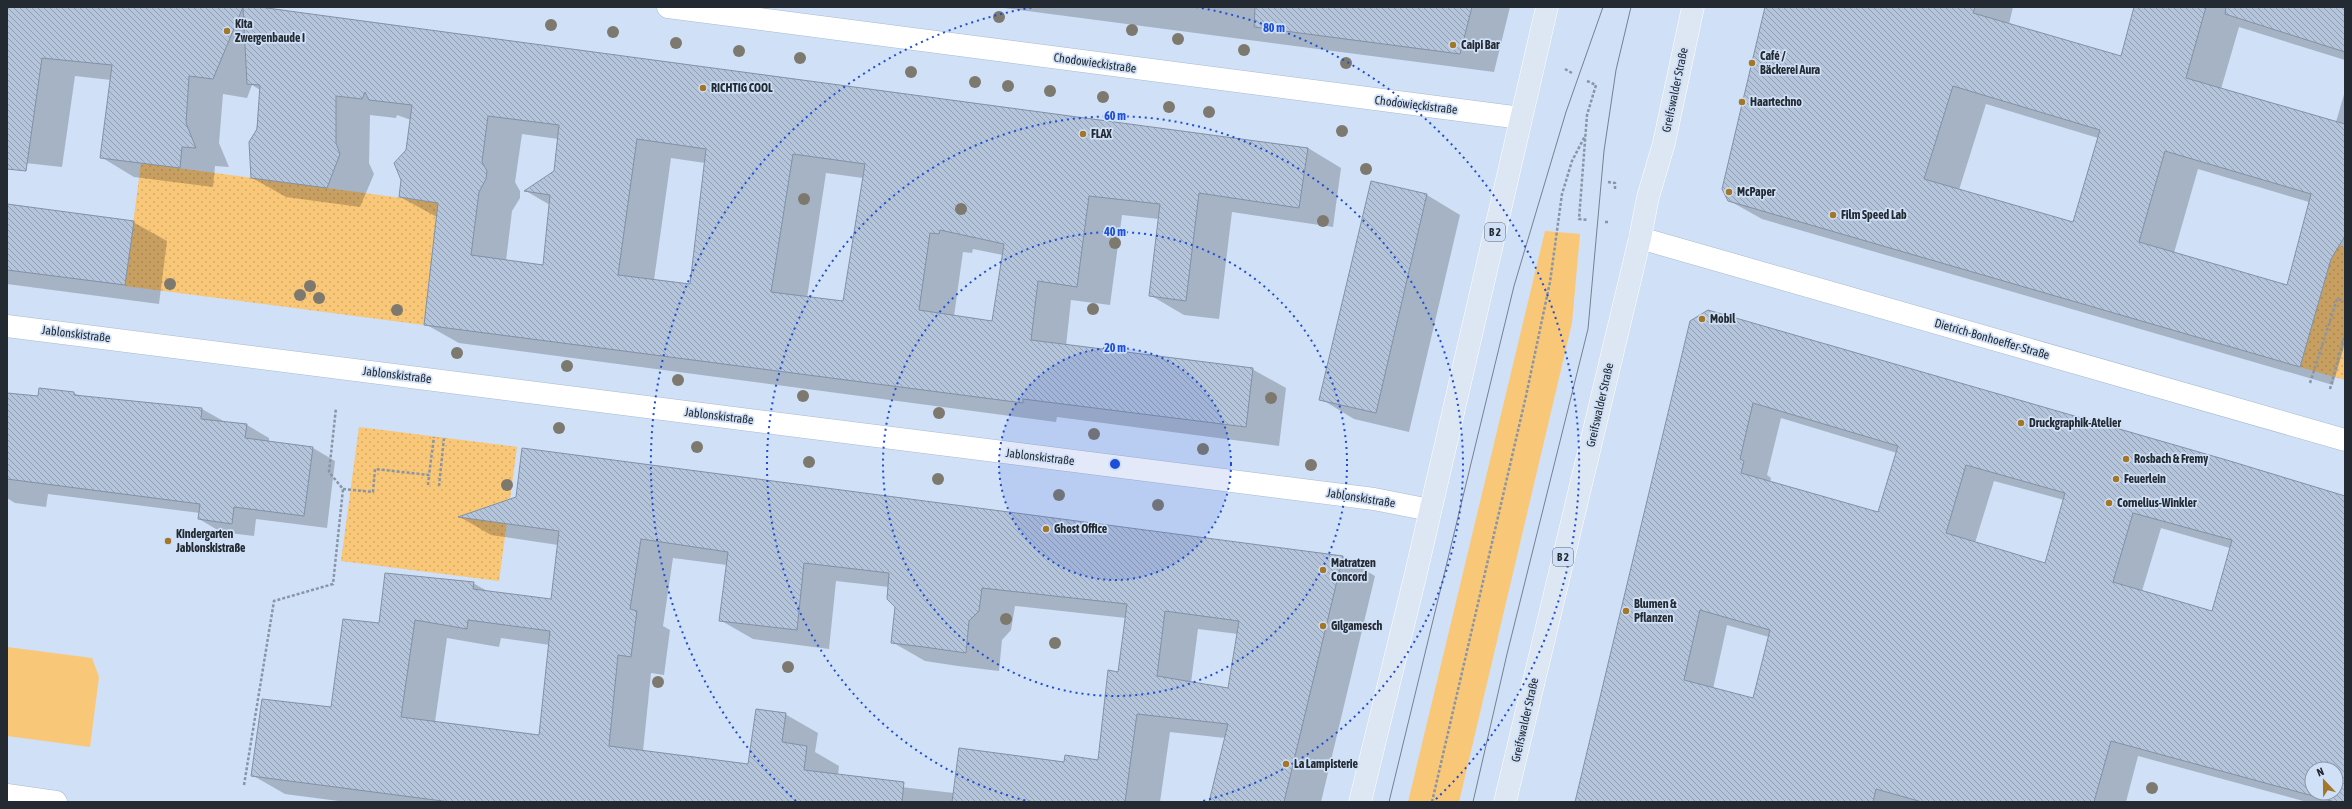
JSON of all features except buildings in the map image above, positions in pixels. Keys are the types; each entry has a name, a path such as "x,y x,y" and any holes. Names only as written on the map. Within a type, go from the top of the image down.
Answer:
{"main road":[{"name":"B 2","path":"1360,802 1430,510 1547,7"},
{"name":"Greifswalder Straße","path":"1505,802 1640,238 1648,197 1664,143 1693,7"}],"street":[{"name":"Chodowieckistraße","path":"668,7 1521,118"},
{"name":"Dietrich-Bonhoeffer-Straße","path":"1640,238 2345,440"},
{"name":"Jablonskistraße","path":"7,326 1374,499 1430,510"},
{"path":"7,795 56,802"}],"path":[{"path":"1587,81 1596,85 1587,115 1579,219 1588,220"},
{"path":"1432,802 1526,396 1550,282 1562,194 1572,161 1585,136"},
{"path":"1608,182 1615,183 1615,189"},
{"path":"2310,383 2337,299 2345,301"},
{"path":"2330,389 2345,334"},
{"path":"336,408 329,472 343,489 373,492 375,469 429,474"},
{"path":"428,486 434,437"},
{"path":"439,486 444,438"},
{"path":"244,785 274,601 333,584 343,489"}],"shaded area":[{"path":"141,163 439,203 424,325 125,286"},
{"path":"1545,231 1580,234 1572,323 1459,802 1408,802"},
{"path":"2335,244 2345,247 2345,380 2300,367"},
{"path":"359,427 517,447 499,581 341,561"},
{"path":"7,647 92,658 99,677 90,747 7,736"}],"tram line":[{"path":"1389,802 1514,286 1566,112 1603,7"},
{"path":"1473,802 1507,654 1588,329 1604,151 1616,70 1631,7"}],"place":[{"name":"Kita Zwergenbaude I","path":"227,31"},
{"name":"Caipi Bar","path":"1453,45"},
{"name":"Café / Bäckerei Aura","path":"1752,63"},
{"name":"RICHTIG COOL","path":"703,88"},
{"name":"Haartechno","path":"1742,102"},
{"name":"FLAX","path":"1083,134"},
{"name":"McPaper","path":"1729,192"},
{"name":"Film Speed Lab","path":"1833,215"},
{"name":"Mobil","path":"1702,319"},
{"name":"Druckgraphik-Atelier","path":"2021,423"},
{"name":"Rosbach & Fremy","path":"2126,459"},
{"name":"Feuerlein","path":"2116,479"},
{"name":"Cornelius-Winkler","path":"2109,503"},
{"name":"Ghost Office","path":"1046,529"},
{"name":"Kindergarten Jablonskistraße","path":"168,541"},
{"name":"Matratzen Concord","path":"1323,570"},
{"name":"Blumen & Pflanzen","path":"1626,611"},
{"name":"Gilgamesch","path":"1323,626"},
{"name":"La Lampisterie","path":"1286,764"}]}
